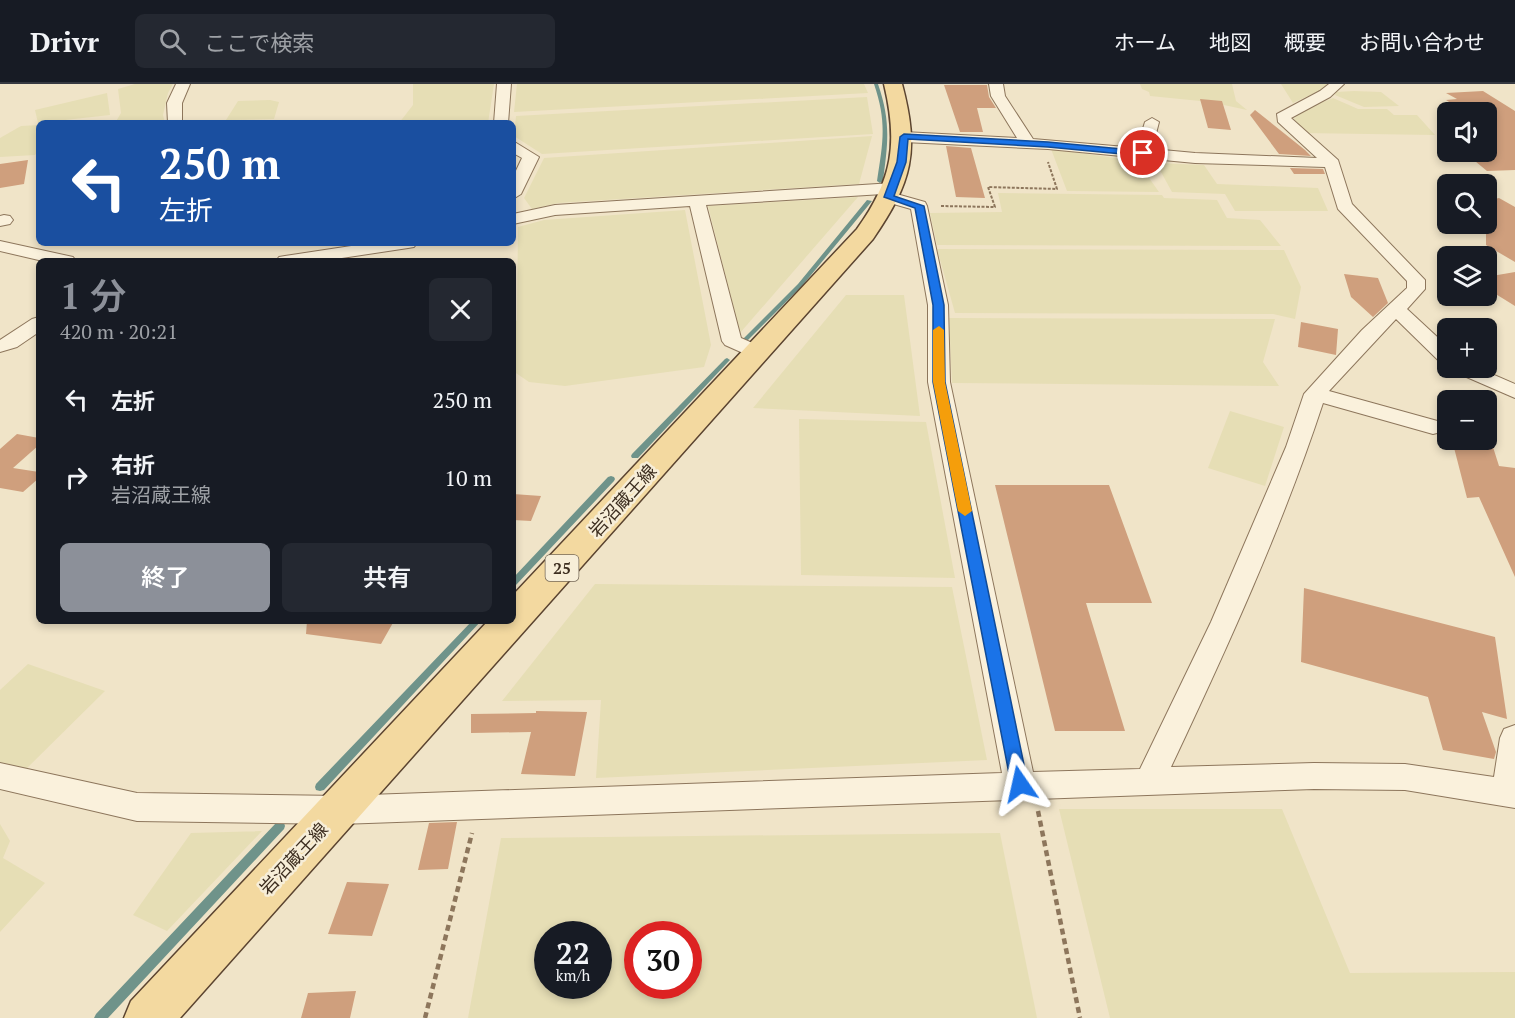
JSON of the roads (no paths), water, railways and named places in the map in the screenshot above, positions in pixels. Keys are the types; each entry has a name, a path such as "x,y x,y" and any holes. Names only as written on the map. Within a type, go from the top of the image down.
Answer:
{"main road":[{"name":"岩沼蔵王線","path":"516,618 759,353 865,234 883,210 900,197 904,137 900,108 893,84"},
{"name":"岩沼蔵王線","path":"148,1018 511,624"}],"street":[{"path":"174,120 172,112 175,98 183,84"},
{"path":"501,120 504,84"},
{"path":"996,84 998,96 1035,143"},
{"path":"1149,780 1225,622 1297,447 1316,394 1370,334 1416,289 1416,280 1344,205 1332,163 1283,119 1284,114 1289,110 1325,94 1336,84"},
{"path":"1143,153 1152,122"},
{"path":"904,137 1035,143 1195,158 1332,163"},
{"path":"516,148 531,157 516,188"},
{"path":"519,218 555,210 698,201 900,197 938,305 939,382 1026,784"},
{"path":"698,201 732,341 759,353"},
{"path":"9,254 36,241"},
{"path":"328,258 356,256 396,246"},
{"path":"9,254 42,258"},
{"path":"1396,309 1437,348"},
{"path":"0,346 10,343 36,325"},
{"path":"1484,378 1515,392"},
{"path":"1316,394 1433,427"},
{"path":"0,776 137,807 340,810 1026,784 1314,776 1405,777 1511,794 1515,738"}],"waterway":[{"path":"876,84 884,110 886,132 880,181"},
{"path":"746,339 800,285 869,201"},
{"path":"635,456 727,360"},
{"path":"516,580 611,479"},
{"path":"320,787 474,624"},
{"path":"100,1018 280,826"}]}
